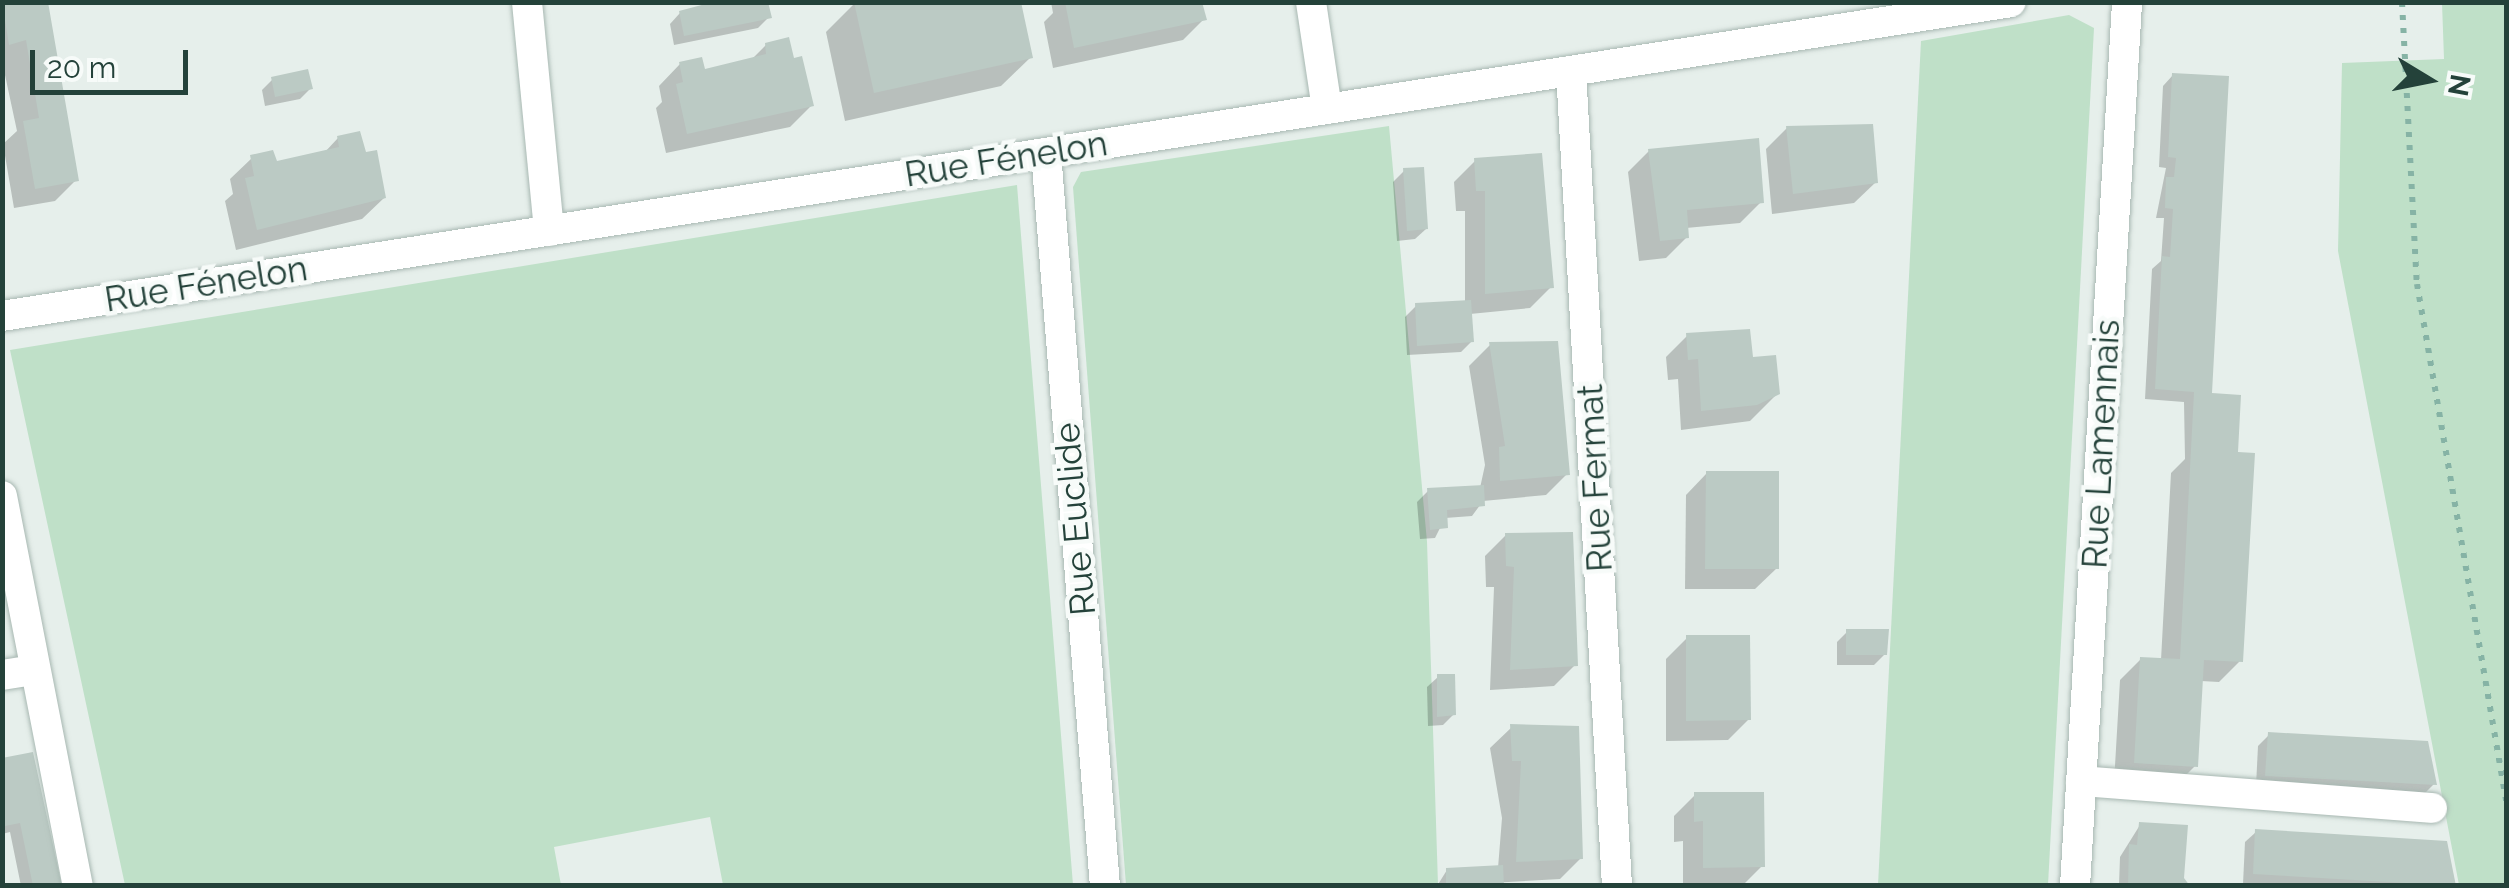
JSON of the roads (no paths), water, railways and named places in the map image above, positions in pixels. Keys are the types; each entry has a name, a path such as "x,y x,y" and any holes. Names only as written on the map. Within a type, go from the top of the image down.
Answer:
{"street":[{"path":"528,2 549,230"},
{"path":"1311,2 1326,109"},
{"name":"Rue Fénelon","path":"2,316 2010,2"},
{"name":"Rue Lamennais","path":"2076,886 2127,2"},
{"name":"Rue Fermat","path":"1571,70 1617,886"},
{"name":"Rue Euclide","path":"1046,153 1104,886"},
{"path":"2,496 78,886"},
{"path":"2,675 34,670"},
{"path":"2081,781 2432,808"}]}
